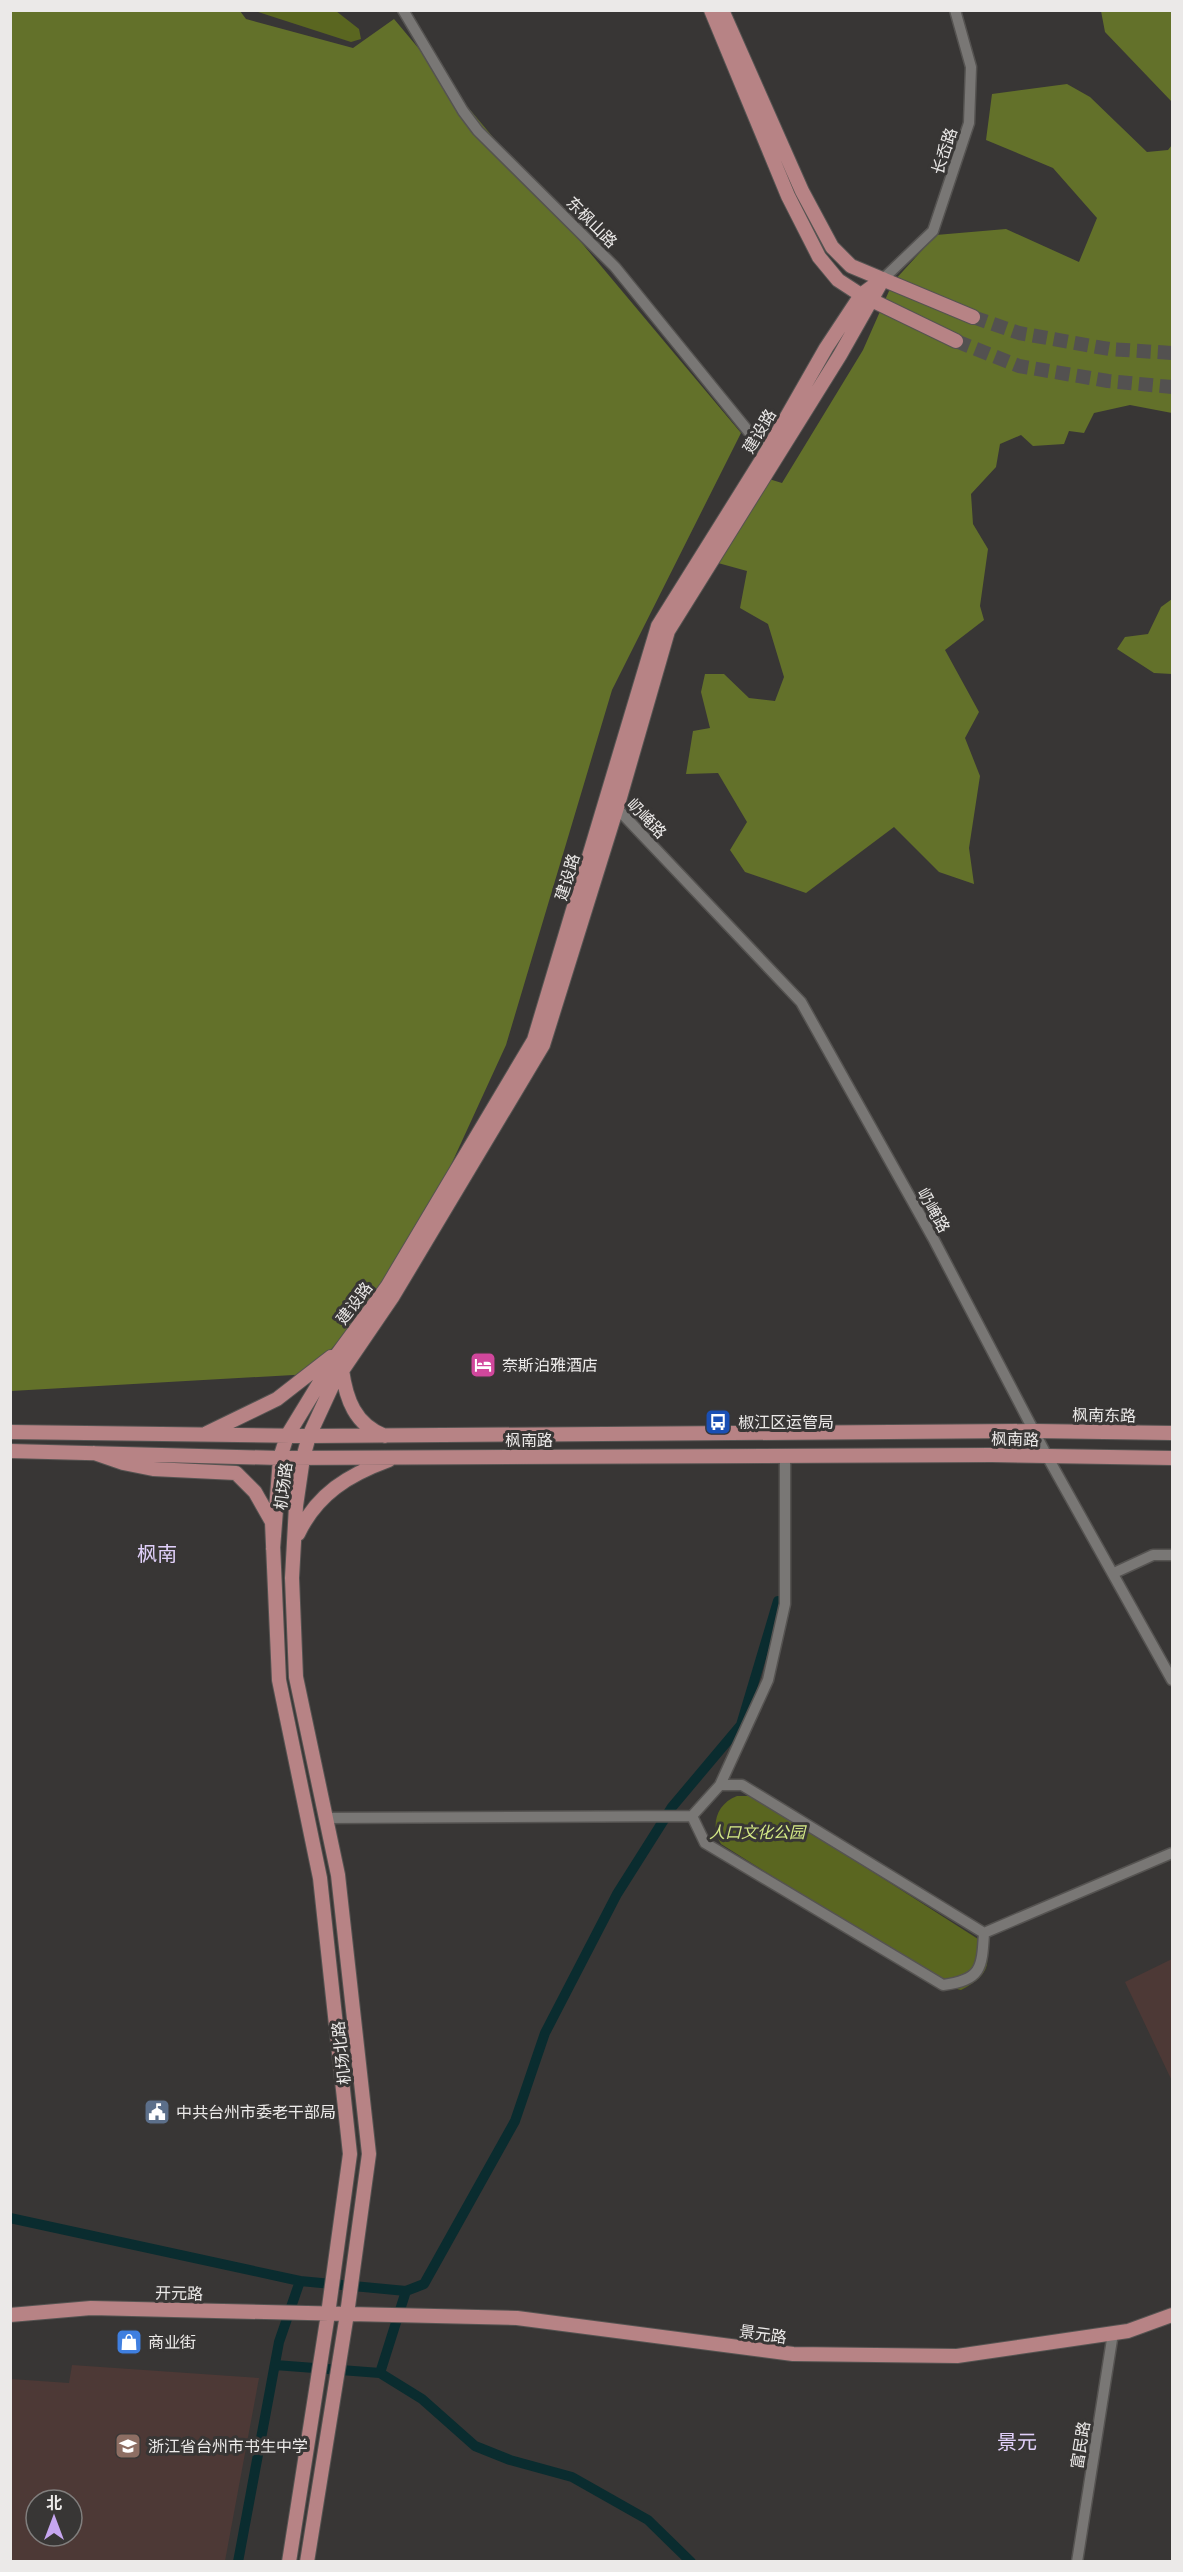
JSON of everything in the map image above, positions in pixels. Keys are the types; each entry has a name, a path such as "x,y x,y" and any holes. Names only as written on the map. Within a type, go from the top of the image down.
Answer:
{"main road":[{"path":"711,10 788,196 819,257 838,280 956,341"},
{"path":"722,10 802,191 832,247 851,266 973,317"},
{"name":"建设路","path":"309,1436 342,1370 393,1296 543,1045 612,803 658,626 766,453 826,348 883,279"},
{"name":"建设路","path":"280,1458 287,1436 340,1351 387,1287 534,1040 668,631 867,297"},
{"path":"201,1435 277,1399 340,1351"},
{"path":"342,1370 348,1401 354,1412 361,1421 387,1436"},
{"name":"枫南东路","path":"1035,1431 1173,1433"},
{"name":"枫南路","path":"10,1432 387,1436 1035,1431"},
{"name":"机场路","path":"294,1541 303,1458 309,1436"},
{"name":"枫南路","path":"10,1451 280,1458 1047,1456 1173,1458"},
{"path":"94,1453 123,1463 153,1469 236,1473 255,1492 267,1510 272,1522 273,1549"},
{"path":"294,1541 312,1509 335,1486 356,1474 398,1457"},
{"name":"机场路","path":"273,1549 280,1458"},
{"name":"机场北路","path":"294,1541 292,1578 296,1677 338,1875 369,2154 347,2314 308,2562"},
{"name":"机场北路","path":"273,1549 279,1680 320,1878 350,2154 328,2314 289,2562"},
{"name":"开元路","path":"10,2315 91,2308 347,2314"},
{"name":"景元路","path":"347,2314 517,2318 793,2354 957,2356 1128,2331 1173,2314"}],"street":[{"name":"东枫山路","path":"403,10 463,111 478,131 615,267 766,453"},
{"name":"长岙路","path":"883,279 933,231 969,123 971,67 955,10"},
{"name":"屷崦路","path":"612,803 801,1002 933,1239 1047,1456 1173,1680"},
{"path":"326,1818 692,1816 720,1785 768,1680 785,1604 785,1456"},
{"path":"1114,1573 1153,1555 1173,1555"},
{"path":"720,1785 741,1785 984,1934"},
{"path":"692,1816 705,1843 943,1984 964,1982 976,1973 983,1958 984,1934"},
{"path":"984,1934 1173,1853"},
{"name":"富民路","path":"1077,2562 1113,2333"}],"shaded area":[{"path":"1172,1959 1172,2081 1125,1982"},
{"name":"浙江省台州市书生中学","path":"72,2365 259,2378 225,2561 11,2561 11,2379 69,2383"}],"green space":[{"path":"11,11 240,11 246,19 353,48 394,19 741,433 612,690 506,1045 411,1252 311,1374 11,1391"},
{"path":"255,11 336,11 359,29 361,39 351,42"},
{"path":"1101,11 1172,11 1172,102 1105,32"},
{"path":"1067,84 1090,97 1147,152 1168,150 1172,145 1172,413 1130,405 1094,413 1084,433 1069,431 1064,444 1033,446 1021,435 1000,444 996,467 971,494 973,524 988,549 980,606 984,620 945,650 979,712 965,738 980,776 969,848 974,884 939,872 894,827 806,893 745,872 730,850 747,822 718,773 686,774 693,731 710,728 701,692 705,674 724,674 749,698 775,701 784,677 768,624 740,608 747,571 718,563 769,479 782,483 863,350 893,282 936,235 1006,229 1079,262 1097,218 1053,168 986,140 992,94"},
{"path":"1172,599 1172,674 1154,673 1117,649 1125,637 1148,634 1161,607"},
{"name":"人口文化公园","path":"737,1796 751,1796 760,1800 978,1939 987,1955 986,1969 982,1975 961,1990 949,1987 721,1844 716,1830 717,1816 724,1804"}],"waterway":[{"path":"238,2562 279,2342 300,2281 406,2291 424,2284 515,2121 545,2033 617,1894 672,1807 741,1725 778,1601"},
{"path":"10,2218 300,2281"},
{"path":"380,2373 406,2291"},
{"path":"275,2365 380,2373 422,2399 475,2446 510,2460 572,2477 648,2520 691,2562"}],"tunnel":[{"path":"973,317 1019,333 1109,349 1172,353"},
{"path":"956,341 1019,366 1108,381 1172,387"}],"place":[{"name":"奈斯泊雅酒店","path":"483,1365"},
{"name":"椒江区运管局","path":"718,1422"},
{"name":"中共台州市委老干部局","path":"157,2112"},
{"name":"商业街","path":"129,2342"},
{"name":"浙江省台州市书生中学","path":"128,2446"}],"district":[{"name":"枫南","path":"157,1553"},
{"name":"景元","path":"1017,2441"}]}
